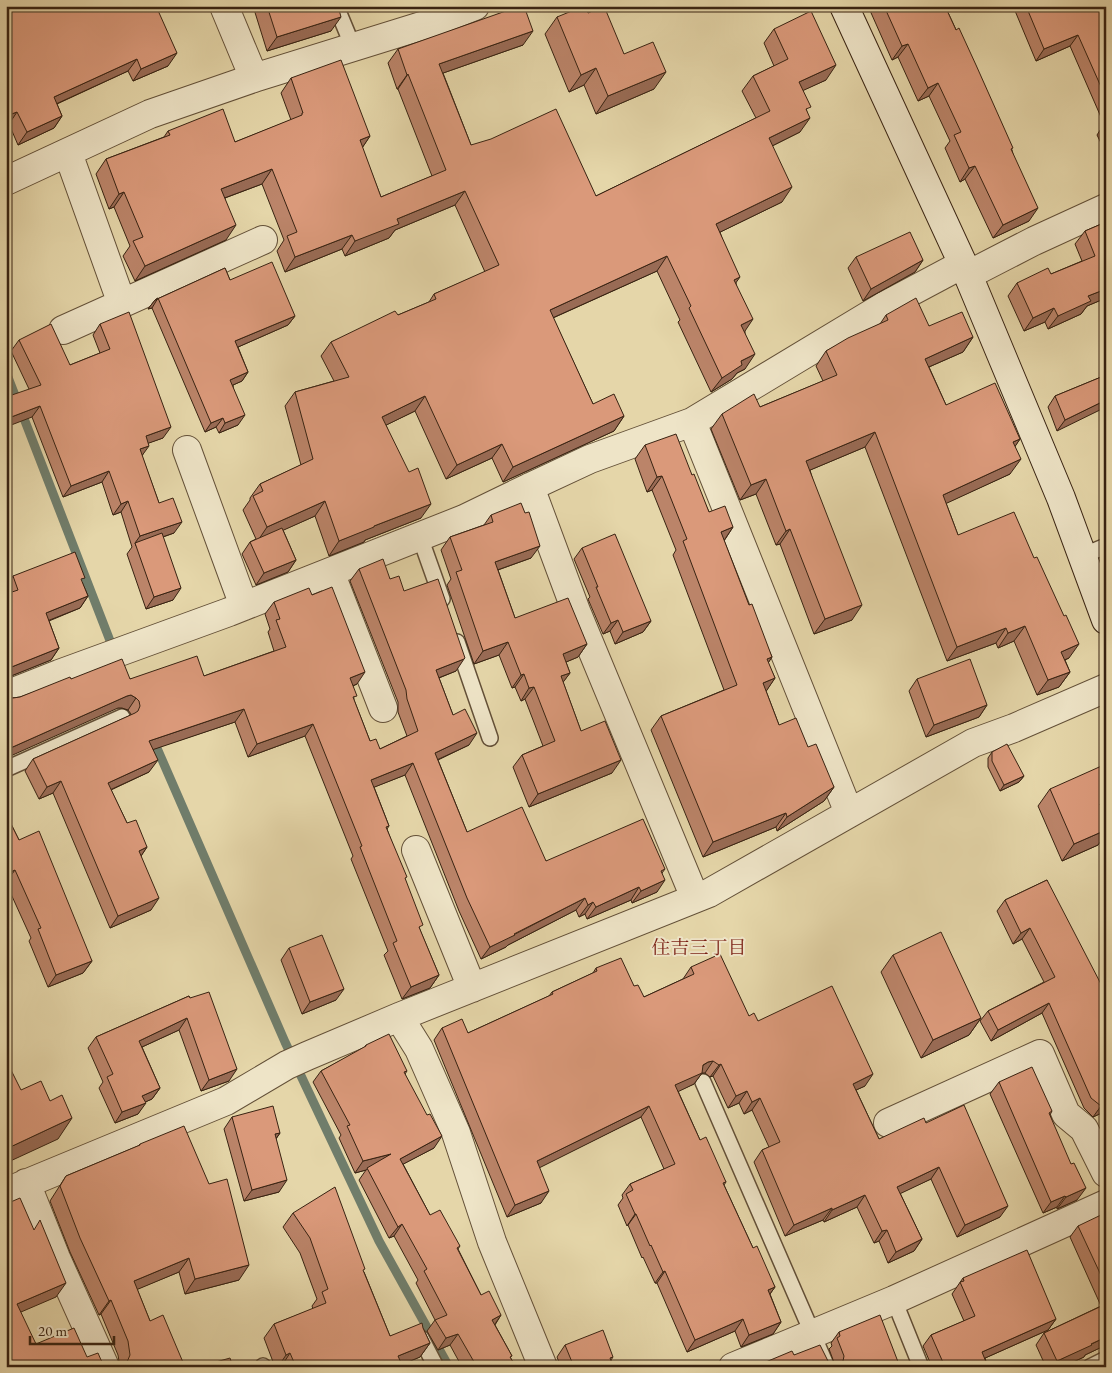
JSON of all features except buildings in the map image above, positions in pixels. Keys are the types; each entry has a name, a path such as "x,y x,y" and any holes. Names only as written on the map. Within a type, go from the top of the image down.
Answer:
{"street":[{"path":"224,6 254,78"},
{"path":"6,181 150,114 254,78 434,22 475,6"},
{"path":"844,6 966,269 1061,498 1094,551 1106,620"},
{"path":"68,153 122,304"},
{"path":"6,695 244,606 464,520 590,459 692,422 886,305 1106,208"},
{"path":"63,330 263,240"},
{"path":"692,422 849,813"},
{"path":"187,450 244,606"},
{"path":"530,487 576,611 695,898"},
{"path":"330,572 383,708"},
{"path":"105,1367 56,1258 16,1188 226,1101 297,1060 399,1017 709,893 974,743 1014,728 1106,688"},
{"path":"416,850 472,988"},
{"path":"399,1017 419,1048 456,1133 492,1242 543,1367"},
{"path":"888,1123 1040,1054 1066,1114 1084,1129 1106,1173"},
{"path":"733,1367 894,1300 1106,1204"}],"lane":[{"path":"336,6 353,47"},
{"path":"420,537 446,610"},
{"path":"452,628 490,738"},
{"path":"6,769 122,718"},
{"path":"703,1082 827,1367"},
{"path":"894,1300 921,1367"},
{"path":"421,1338 436,1367"},
{"path":"1090,1367 1106,1359"}],"waterway":[{"path":"6,372 114,651"},
{"path":"153,739 285,1042 379,1241 449,1367"}],"district":[{"name":"住吉三丁目","path":"699,947"}]}
